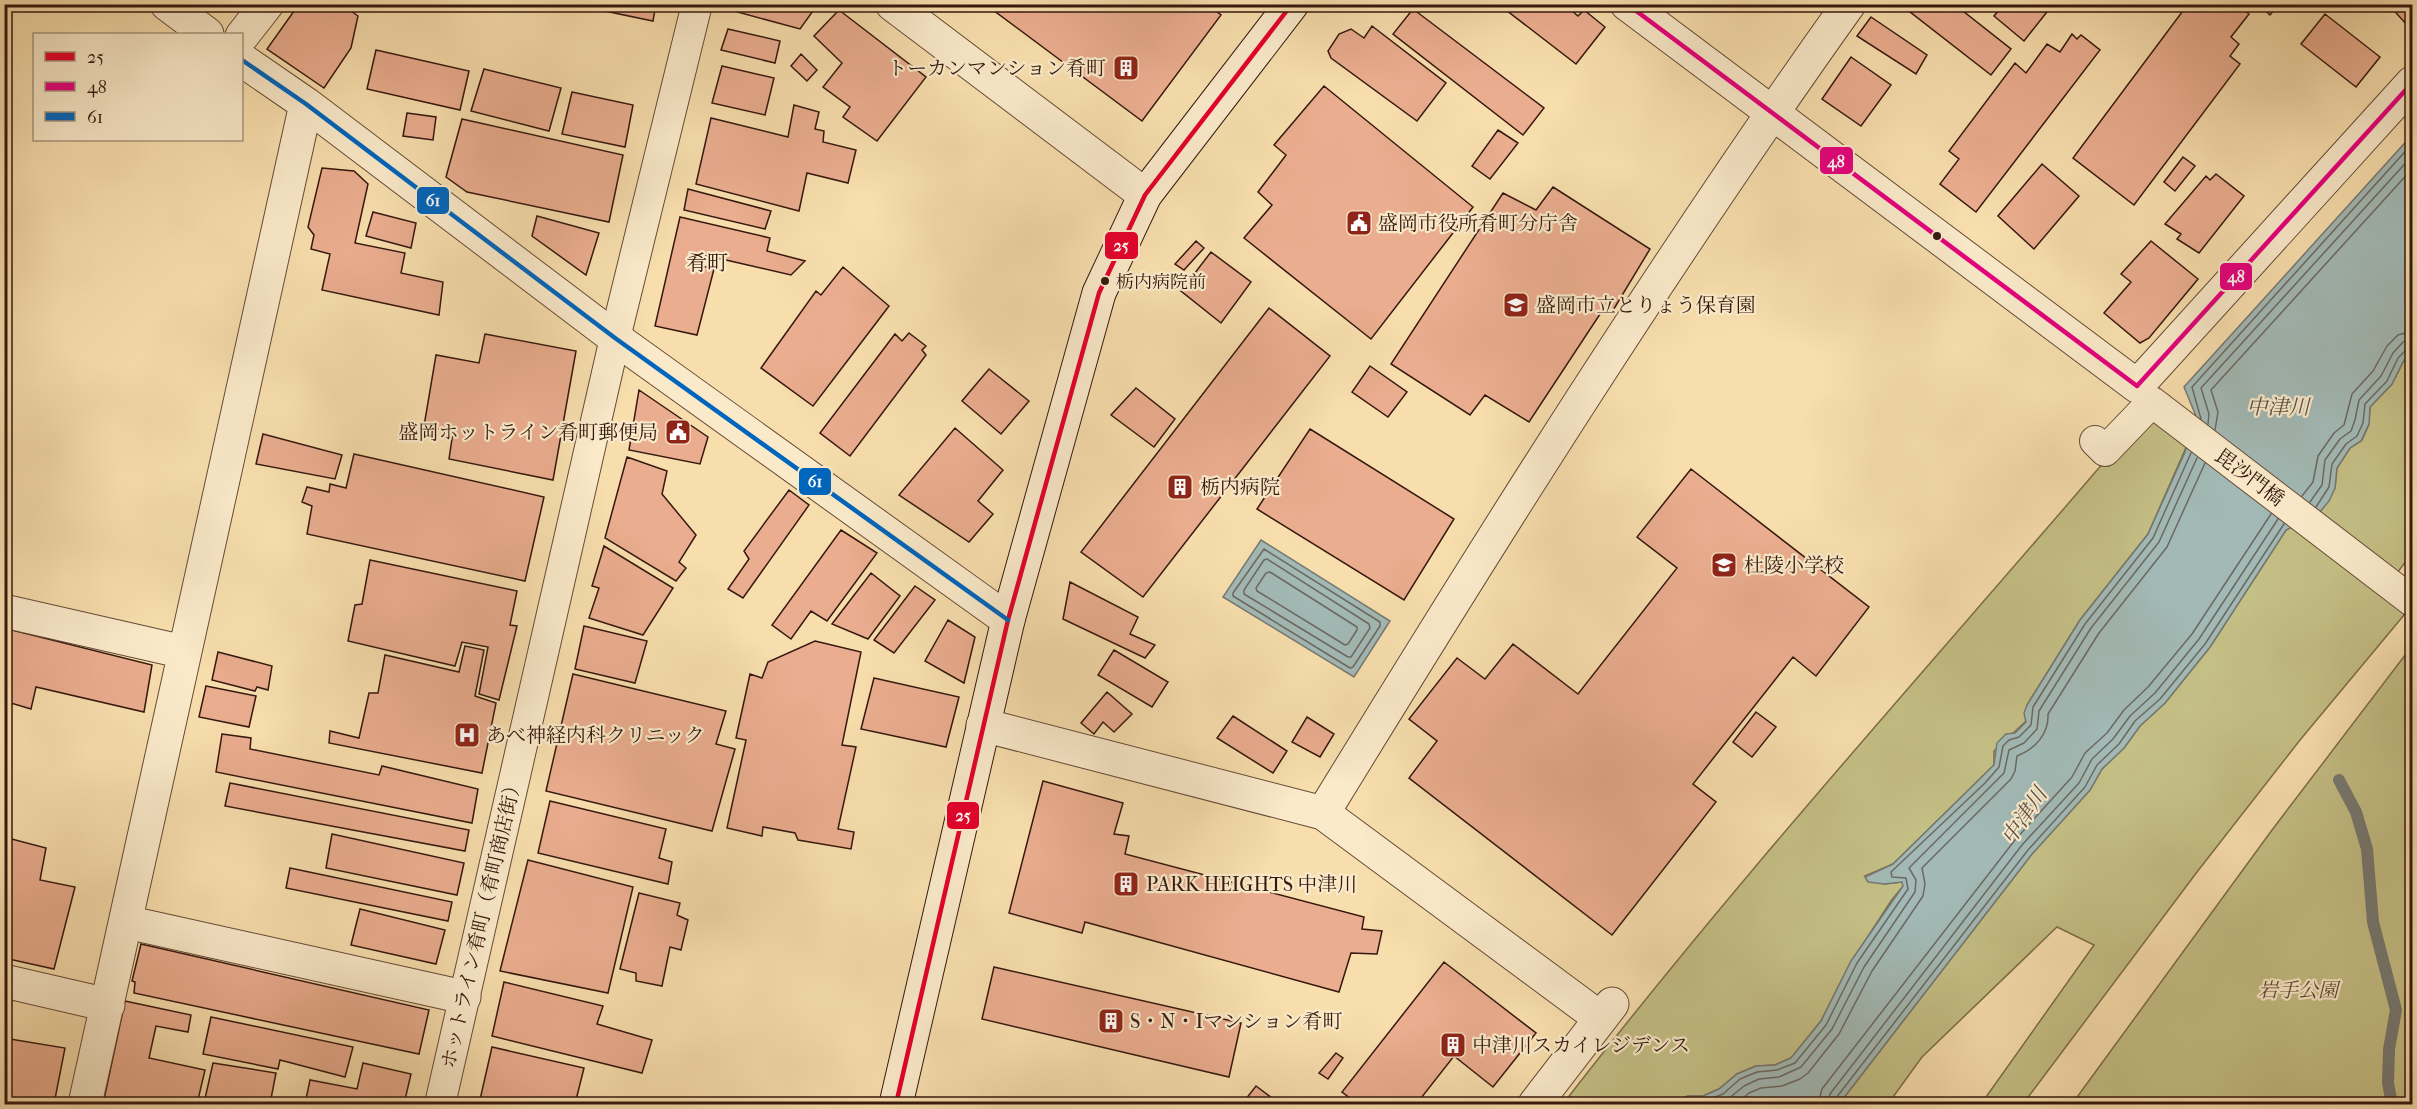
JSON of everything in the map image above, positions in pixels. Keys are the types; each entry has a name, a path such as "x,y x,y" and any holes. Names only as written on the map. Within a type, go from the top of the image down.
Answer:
{"street":[{"path":"167,4 206,33"},
{"path":"243,35 267,4"},
{"name":"ホットライン肴町（肴町商店街）","path":"440,1104 615,338 697,4"},
{"path":"892,4 1145,195"},
{"path":"896,1104 1008,620 1099,293 1145,195 1292,4"},
{"path":"1627,4 2137,386 2412,83"},
{"path":"1323,813 1538,468 1772,112 1849,4"},
{"path":"243,61 306,105 615,338 1008,620"},
{"path":"85,1104 306,105"},
{"name":"毘沙門橋","path":"2095,441 2106,451 2152,402 2412,601"},
{"path":"4,611 184,651"},
{"path":"983,725 1323,813 1606,1011 1535,1104"},
{"path":"126,922 464,997"},
{"path":"4,981 108,1005"}],"green space":[{"path":"2412,351 2412,553 2395,576 2319,513 2335,488 2337,468 2350,448 2362,440 2369,424 2370,407 2392,384 2403,362"},
{"path":"2156,418 2188,443 2148,534 2080,620 2027,705 2026,721 1994,751 1994,765 1893,864 1865,876 1884,884 1902,882 1903,886 1850,964 1821,1021 1791,1058 1775,1065 1756,1066 1737,1074 1719,1089 1703,1096 1688,1096 1669,1104 1563,1104 1764,857 2110,455"},
{"path":"2296,524 2401,604 2404,615 2300,740 2197,872 2023,1104 1981,1104 2094,945 2057,927 1922,1057 1888,1104 1839,1104 2032,854 2090,790 2102,769 2124,748 2140,726 2165,703 2210,647 2286,530"},
{"name":"岩手公園","path":"2412,646 2412,1104 2072,1104 2272,830"}],"water":[{"name":"中津川","path":"2412,135 2412,351 2403,362 2392,384 2370,407 2369,424 2361,441 2350,448 2337,468 2335,488 2329,501 2319,513 2286,530 2210,647 2165,703 2140,726 2124,748 2102,769 2090,790 2032,854 1839,1104 1669,1104 1688,1096 1703,1096 1719,1089 1737,1074 1756,1066 1775,1065 1791,1058 1821,1021 1851,961 1903,886 1902,882 1884,884 1868,882 1865,877 1893,864 1994,765 1997,743 2006,734 2015,733 2026,722 2024,713 2027,705 2080,620 2148,534 2185,452 2196,416 2184,387"},
{"path":"1261,540 1390,621 1354,677 1223,597"}],"building":[{"path":"299,4 341,4 358,16 351,48 324,88 267,49"},
{"path":"571,4 656,4 653,21"},
{"path":"736,4 818,4 800,29 734,11"},
{"name":"トーカンマンション肴町","path":"991,4 1207,4 1221,15 1142,121 989,7"},
{"path":"1510,4 1539,6 1564,4 1578,16 1584,10 1605,27 1576,64 1506,10"},
{"path":"1908,4 1954,4 2011,49 1991,75 1905,8"},
{"path":"2004,4 2045,4 2050,8 2024,41 1994,16"},
{"path":"2188,4 2237,4 2249,14 2231,37 2239,44 2230,56 2240,64 2134,205 2073,158"},
{"path":"2258,4 2279,4 2270,15"},
{"path":"2388,4 2412,4 2412,20 2407,25"},
{"path":"1413,9 1544,108 1523,135 1393,34"},
{"path":"839,10 926,77 877,141 843,117 850,107 823,87 842,63 814,36"},
{"path":"2325,14 2380,57 2356,87 2301,44"},
{"path":"1871,17 1927,55 1916,74 1857,36"},
{"path":"1372,26 1446,83 1417,121 1331,58 1328,51 1339,34 1351,29 1364,38"},
{"path":"728,29 780,41 775,63 721,50"},
{"path":"2072,34 2077,39 2081,35 2100,50 1976,212 1940,184 1959,159 1949,151 2015,63 2026,73 2047,44 2060,52"},
{"path":"376,50 469,71 460,110 367,89"},
{"path":"801,54 817,70 807,81 791,66"},
{"path":"1851,57 1891,85 1861,126 1822,99"},
{"path":"722,66 774,78 765,115 712,103"},
{"path":"484,69 561,88 549,131 471,111"},
{"name":"盛岡市役所肴町分庁舎","path":"1324,86 1473,207 1371,339 1244,238 1272,205 1258,192 1286,155 1274,145"},
{"path":"572,92 633,105 625,147 562,134"},
{"path":"794,105 819,112 815,129 824,131 823,142 856,150 848,183 807,173 799,211 696,184 711,118 788,137"},
{"path":"407,113 436,117 433,140 403,136"},
{"path":"462,119 623,155 609,222 467,192 446,177"},
{"path":"1498,130 1518,143 1490,179 1472,166"},
{"path":"2183,157 2195,166 2175,191 2164,182"},
{"path":"2042,164 2079,196 2034,249 1998,216"},
{"path":"322,168 354,171 368,184 355,243 405,253 401,273 443,282 439,315 322,290 330,254 311,249 314,235 308,227"},
{"path":"2216,174 2244,196 2199,253 2177,239 2181,234 2165,224 2206,176 2210,180"},
{"path":"1553,187 1650,249 1612,312 1604,308 1529,422 1485,395 1470,415 1391,364 1503,193 1536,210"},
{"path":"688,189 771,211 765,229 684,210"},
{"path":"373,212 416,223 411,248 366,236"},
{"path":"537,216 599,233 586,275 532,236"},
{"path":"680,217 770,238 767,251 805,261 791,275 704,255 702,266 714,269 697,335 655,326"},
{"path":"1196,241 1204,248 1184,270 1175,264"},
{"path":"2151,241 2198,279 2149,338 2140,343 2104,313 2131,282 2121,274"},
{"path":"1211,252 1251,282 1221,323 1181,291"},
{"path":"843,267 889,306 813,406 761,368 816,291 821,295"},
{"name":"栃内病院","path":"1269,308 1330,356 1143,597 1081,552"},
{"path":"909,333 926,346 922,350 926,355 850,456 820,433 895,334 902,341"},
{"path":"485,334 576,351 553,480 449,459 453,432 424,426 436,355 479,363"},
{"path":"1370,366 1407,392 1388,417 1352,392"},
{"path":"989,369 1029,401 1001,434 962,401"},
{"path":"1136,388 1175,419 1154,447 1111,415"},
{"path":"639,390 708,437 700,464 629,450"},
{"path":"955,428 1003,470 978,501 993,514 969,542 899,495"},
{"path":"1310,429 1454,519 1404,600 1257,509"},
{"path":"263,434 342,455 335,479 256,464"},
{"path":"354,454 544,497 525,581 307,534 312,506 302,502 307,487 329,492 330,484 346,488"},
{"path":"627,457 667,471 662,494 696,535 679,562 686,568 676,581 605,538"},
{"path":"1691,469 1869,607 1816,676 1793,657 1693,784 1716,802 1612,935 1409,778 1437,741 1409,719 1457,658 1485,679 1513,644 1578,694 1677,568 1637,537"},
{"path":"789,490 809,505 743,598 728,589 749,559 744,551"},
{"path":"841,530 877,553 827,621 811,611 791,639 772,625"},
{"path":"604,546 673,588 643,635 589,618 599,588 592,586"},
{"path":"370,560 517,591 510,625 517,626 499,700 479,694 488,647 462,642 455,666 348,641 355,605 362,604"},
{"path":"871,573 900,596 868,639 832,624"},
{"path":"1070,582 1138,617 1130,634 1155,645 1145,658 1063,619"},
{"path":"915,586 935,600 894,653 874,640"},
{"path":"948,620 975,637 964,683 925,661"},
{"path":"584,626 647,641 635,683 575,669"},
{"path":"4,628 152,665 144,712 36,687 31,709 4,701"},
{"path":"815,641 861,652 842,745 856,747 838,829 854,832 851,849 798,840 795,833 763,827 762,836 727,828 746,740 736,738 750,674 762,678 768,662"},
{"path":"465,646 484,650 475,696 496,703 482,773 329,743 330,731 359,738 369,693 378,693 385,655 459,672"},
{"path":"1114,650 1168,682 1152,707 1098,675"},
{"path":"218,652 272,666 268,690 257,687 255,691 212,680"},
{"path":"573,674 726,711 716,744 735,749 712,831 546,791"},
{"path":"874,678 959,697 946,747 861,729"},
{"path":"206,686 256,696 249,727 199,717"},
{"path":"1107,692 1132,714 1114,732 1103,722 1094,734 1081,723"},
{"path":"1756,712 1776,727 1752,757 1733,742"},
{"path":"1233,716 1287,751 1273,773 1217,738"},
{"path":"1307,717 1334,734 1320,757 1292,742"},
{"path":"222,734 251,738 250,749 379,775 382,766 478,789 472,823 216,772"},
{"name":"PARK HEIGHTS 中津川","path":"1043,781 1123,803 1114,834 1129,836 1125,854 1364,917 1362,929 1382,931 1377,954 1351,953 1339,992 1085,922 1082,933 1009,913"},
{"path":"230,783 469,830 465,851 225,806"},
{"path":"550,801 666,829 659,858 672,862 668,884 538,853"},
{"path":"332,834 464,863 457,895 326,868"},
{"path":"4,837 46,848 40,880 75,887 54,969 4,958"},
{"path":"528,860 633,887 608,993 500,971"},
{"path":"290,868 452,902 448,921 286,888"},
{"path":"639,893 680,903 677,915 688,920 681,950 670,947 662,986 636,981 636,973 620,969"},
{"path":"360,909 445,930 436,964 351,945"},
{"path":"141,944 429,1010 419,1054 134,993 135,982 132,981"},
{"name":"中津川スカイレジデンス","path":"1444,962 1536,1033 1493,1087 1454,1056 1421,1098 1429,1104 1358,1104 1342,1092"},
{"name":"S・N・Iマンション肴町","path":"994,967 1241,1023 1229,1077 982,1019"},
{"path":"504,982 603,1006 597,1024 652,1040 642,1073 492,1036"},
{"path":"125,1001 191,1015 188,1032 156,1026 149,1058 205,1070 197,1104 103,1104"},
{"path":"211,1017 353,1047 345,1077 280,1060 278,1069 203,1054"},
{"path":"4,1038 65,1048 54,1104 4,1104"},
{"path":"492,1047 584,1068 575,1104 479,1104"},
{"path":"1336,1053 1343,1058 1328,1079 1319,1073"},
{"path":"213,1063 276,1073 270,1104 204,1103"},
{"path":"363,1063 411,1074 404,1104 305,1104 310,1080 357,1089"},
{"path":"1256,1086 1280,1104 1242,1104"},
{"path":"977,1098 1001,1104 976,1104"}],"waterway":[{"path":"2339,780 2356,812 2367,849 2373,922 2396,1010 2389,1049 2388,1083 2392,1104"}],"transit line":[{"name":"25","path":"896,1104 1008,620 1099,293 1145,195 1292,4"},
{"name":"48","path":"1627,4 2137,386 2412,83"},
{"name":"61","path":"243,61 306,104 615,338 1008,620"}],"place":[{"name":"トーカンマンション肴町","path":"1126,68"},
{"name":"盛岡市役所肴町分庁舎","path":"1359,223"},
{"name":"栃内病院前","path":"1105,281"},
{"name":"盛岡市立とりょう保育園","path":"1516,305"},
{"name":"盛岡ホットライン肴町郵便局","path":"678,432"},
{"name":"栃内病院","path":"1180,487"},
{"name":"杜陵小学校","path":"1724,565"},
{"name":"あべ神経内科クリニック","path":"467,735"},
{"name":"PARK HEIGHTS 中津川","path":"1126,884"},
{"name":"S・N・Iマンション肴町","path":"1111,1021"},
{"name":"中津川スカイレジデンス","path":"1453,1045"}],"district":[{"name":"肴町","path":"707,263"}]}
